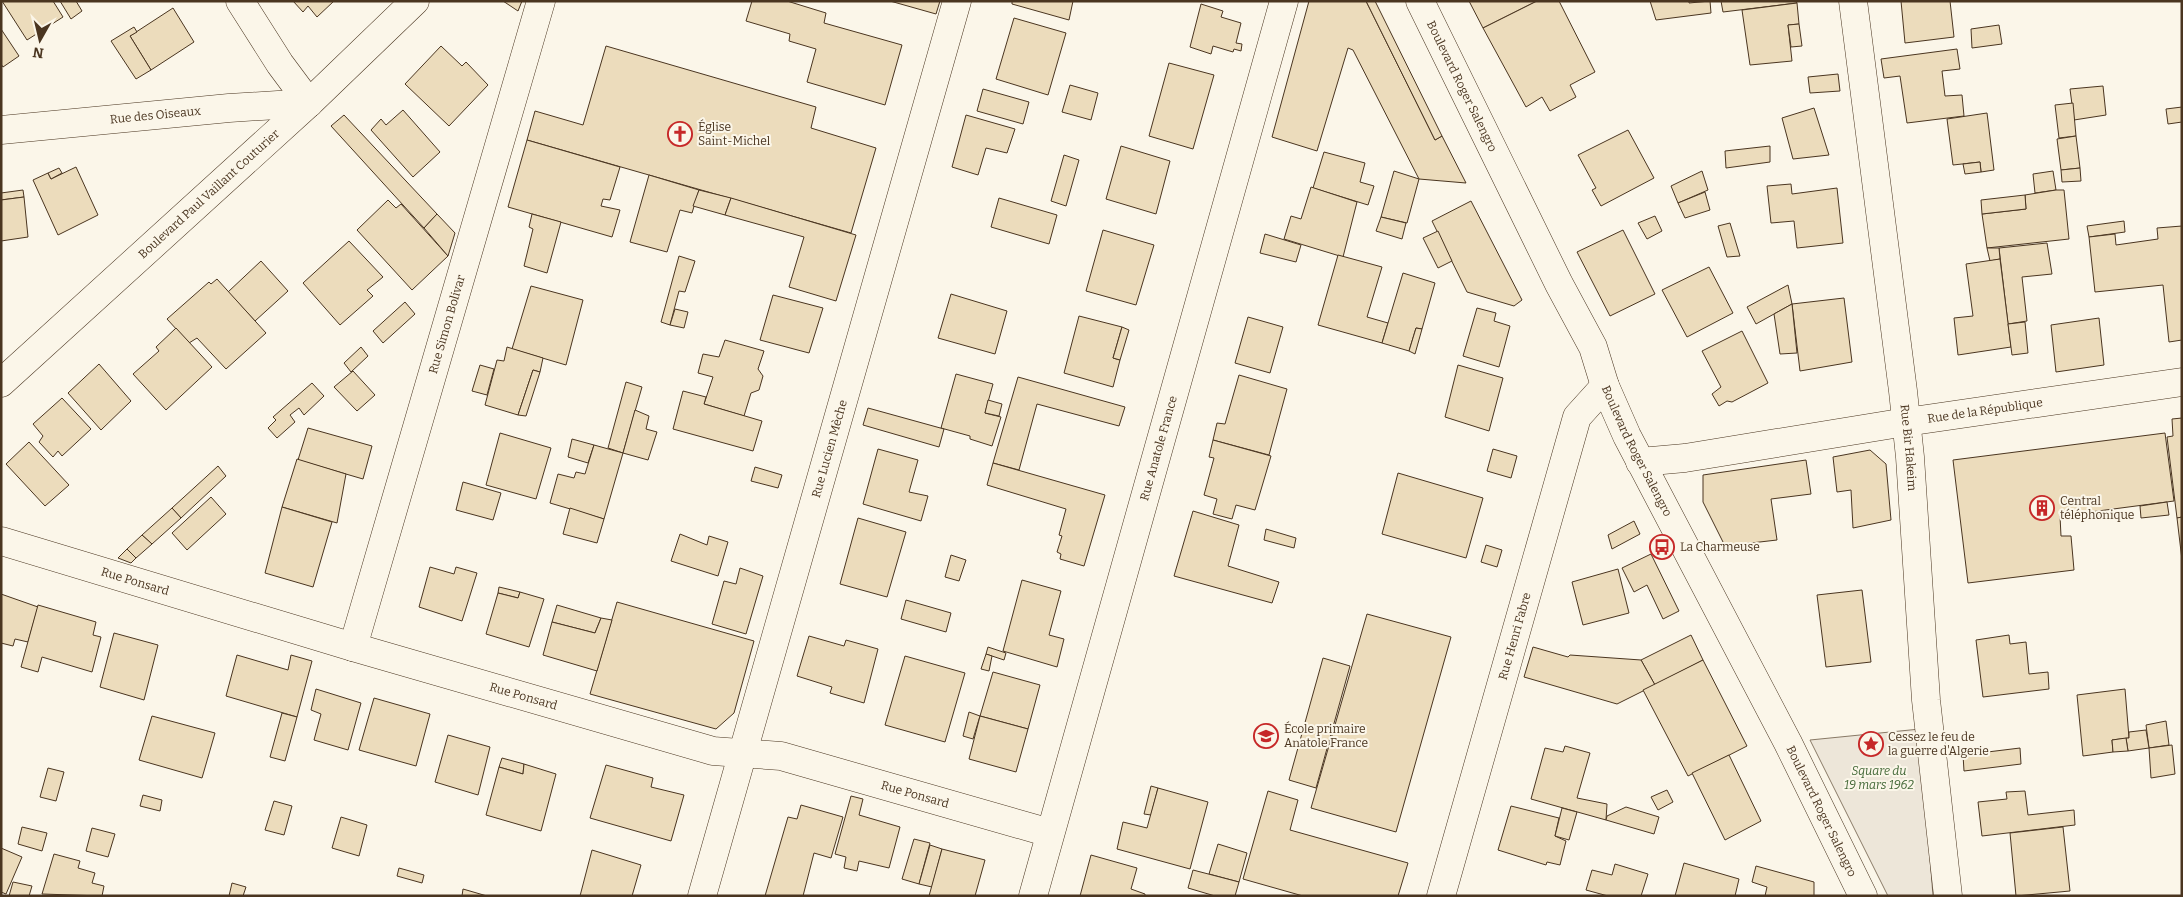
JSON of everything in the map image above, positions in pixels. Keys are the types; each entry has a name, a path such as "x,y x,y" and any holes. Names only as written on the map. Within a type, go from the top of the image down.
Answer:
{"street":[{"path":"240,1 280,64 309,104"},
{"name":"Boulevard Paul Vaillant Couturier","path":"1,383 309,104 414,1"},
{"name":"Rue Simon Bolivar","path":"353,647 541,1"},
{"name":"Rue Lucien Mèche","path":"702,896 957,1"},
{"name":"Rue Anatole France","path":"1033,896 1284,1"},
{"name":"Boulevard Roger Salengro","path":"1420,1 1559,284 1593,347 1605,386 1640,462 1788,743 1863,896"},
{"name":"Rue Bir Hakeim","path":"1853,1 1906,422 1926,700 1948,896"},
{"name":"Rue des Oiseaux","path":"1,130 229,108 309,104"},
{"name":"Rue de la République","path":"1640,462 1685,458 1906,422 2182,382"},
{"name":"Rue Henri Fabre","path":"1441,896 1576,418 1605,386"},
{"name":"Rue Ponsard","path":"1,541 353,647 713,752 742,752 781,756 1050,833"}],"green space":[{"name":"Square du 19 mars 1962","path":"1920,729 1933,896 1888,896 1810,740"}],"building":[{"path":"2,1 53,1 63,17 27,40"},
{"path":"60,1 76,1 82,11 71,19"},
{"path":"293,1 334,1 317,17 308,6 303,12"},
{"path":"503,1 522,1 518,11"},
{"path":"752,1 787,1 826,13 824,23 902,45 885,105 807,82 816,49 789,41 790,34 746,21"},
{"path":"890,1 940,1 936,14"},
{"path":"1012,1 1073,1 1069,20 1012,4"},
{"path":"1309,1 1366,1 1435,140 1442,136 1466,183 1419,179 1353,50 1348,48 1317,151 1272,137"},
{"path":"1366,1 1375,1 1442,136 1435,140"},
{"path":"1469,1 1537,1 1483,28"},
{"path":"1537,1 1559,1 1595,72 1570,85 1576,97 1550,111 1542,97 1526,107 1483,28"},
{"path":"1650,1 1689,1 1689,3 1710,1 1711,13 1656,20"},
{"path":"1721,1 1796,1 1797,3 1723,12"},
{"path":"1901,1 1950,1 1954,37 1905,43"},
{"path":"1797,3 1799,24 1788,25 1792,61 1750,65 1742,10"},
{"path":"1201,4 1223,11 1221,17 1241,23 1236,43 1242,44 1241,51 1234,49 1233,52 1213,46 1211,54 1190,47"},
{"path":"173,8 194,42 151,70 130,36"},
{"path":"1014,18 1066,33 1048,95 996,79"},
{"path":"1799,24 1802,46 1791,47 1788,25"},
{"path":"1999,25 2002,44 1972,48 1971,29"},
{"path":"134,27 137,32 130,36 151,70 136,79 111,41"},
{"path":"1,29 19,56 3,67 1,64"},
{"path":"441,46 462,66 466,62 488,85 449,126 405,84"},
{"name":"Église Saint-Michel","path":"606,46 816,107 811,128 876,148 851,233 527,140 535,111 583,125"},
{"path":"1957,49 1960,69 1942,71 1945,96 1962,95 1964,116 1907,123 1900,76 1884,78 1881,59"},
{"path":"1169,63 1214,75 1193,149 1149,136"},
{"path":"1838,74 1840,91 1810,93 1808,77"},
{"path":"1070,85 1098,93 1091,120 1062,112"},
{"path":"2103,86 2106,115 2074,120 2070,89"},
{"path":"983,89 1029,102 1023,124 977,111"},
{"path":"2073,103 2076,136 2059,138 2055,105"},
{"path":"2182,107 2182,122 2168,124 2166,109"},
{"path":"1814,108 1829,155 1793,159 1782,118"},
{"path":"403,110 440,152 413,177 371,130 381,119 386,125"},
{"path":"1987,113 1994,170 1981,172 1980,162 1953,165 1947,119"},
{"path":"344,115 437,214 424,228 331,126"},
{"path":"966,115 1015,129 1007,153 986,148 978,175 952,167"},
{"path":"1628,130 1654,178 1601,206 1592,190 1596,188 1578,155"},
{"path":"2076,136 2080,168 2061,170 2057,139"},
{"path":"527,140 620,167 610,200 603,199 601,206 620,210 612,237 508,207"},
{"path":"1121,146 1170,161 1156,214 1106,199"},
{"path":"1770,146 1770,162 1726,168 1725,151"},
{"path":"1324,152 1365,163 1360,182 1374,186 1368,205 1313,188"},
{"path":"1064,155 1079,160 1066,206 1051,201"},
{"path":"1980,162 1981,172 1965,174 1963,164"},
{"path":"76,167 98,215 58,235 33,180 48,173 51,179"},
{"path":"59,168 62,173 51,179 48,173"},
{"path":"2080,168 2081,181 2062,182 2061,170"},
{"path":"1394,171 1419,179 1407,223 1381,217"},
{"path":"1702,171 1708,190 1678,203 1671,186"},
{"path":"2053,171 2056,190 2035,193 2033,174"},
{"path":"649,175 699,190 692,213 680,210 667,252 630,242"},
{"path":"1791,184 1792,194 1837,188 1843,243 1797,248 1794,221 1771,223 1767,186"},
{"path":"1311,187 1357,202 1343,257 1284,239 1291,216 1301,219"},
{"path":"23,190 24,197 1,200 1,193"},
{"path":"699,190 731,198 725,215 693,206"},
{"path":"2064,190 2069,239 1987,248 1982,214 2026,209 2025,195"},
{"path":"1705,192 1710,210 1685,218 1678,203"},
{"path":"2025,195 2026,209 1982,214 1981,200"},
{"path":"24,197 28,237 1,241 1,200"},
{"path":"731,198 856,235 836,301 789,287 804,237 725,215"},
{"path":"999,198 1057,215 1049,244 991,227"},
{"path":"388,200 396,208 401,204 448,256 412,290 357,230"},
{"path":"1471,201 1522,300 1514,306 1467,292 1432,221"},
{"path":"437,214 455,233 448,256 424,228"},
{"path":"532,214 561,222 547,273 524,266 533,229 529,227"},
{"path":"1655,216 1662,231 1647,239 1638,223"},
{"path":"1381,217 1406,223 1402,239 1376,231"},
{"path":"2124,221 2125,232 2089,237 2087,226"},
{"path":"1730,223 1740,256 1727,257 1718,226"},
{"path":"2182,226 2182,340 2169,342 2163,285 2095,292 2089,237 2115,234 2116,245 2158,239 2157,228"},
{"path":"1103,230 1154,245 1136,305 1086,291"},
{"path":"1623,230 1655,294 1610,316 1577,252"},
{"path":"1438,231 1452,261 1438,268 1423,238"},
{"path":"1265,234 1301,245 1296,262 1260,253"},
{"path":"349,241 383,277 367,290 373,296 340,325 303,283"},
{"path":"2047,243 2052,274 2022,277 2027,321 2008,324 1999,248"},
{"path":"1987,248 1999,248 2000,259 1990,261"},
{"path":"1338,255 1382,267 1367,317 1388,323 1382,343 1318,325"},
{"path":"679,256 695,261 685,292 679,291 670,325 661,322"},
{"path":"2000,259 2011,347 1958,355 1954,318 1973,316 1966,264"},
{"path":"261,261 288,291 255,321 228,292"},
{"path":"1709,267 1733,313 1687,337 1662,290"},
{"path":"1403,273 1435,283 1422,329 1416,328 1409,351 1382,343"},
{"path":"217,279 266,333 226,369 197,338 189,343 167,319 209,282 211,284"},
{"path":"1788,285 1792,304 1756,324 1747,307"},
{"path":"531,286 583,300 566,365 512,349"},
{"path":"951,294 1007,311 995,354 938,338"},
{"path":"773,295 823,308 809,353 760,340"},
{"path":"1844,298 1852,362 1800,371 1792,304"},
{"path":"405,302 415,314 383,343 373,331"},
{"path":"1792,304 1797,353 1780,354 1774,314"},
{"path":"1477,308 1496,313 1494,321 1510,326 1499,367 1463,356"},
{"path":"675,309 688,312 684,328 670,325"},
{"path":"1079,316 1122,327 1113,358 1120,360 1113,387 1064,373"},
{"path":"1248,317 1283,327 1270,373 1235,363"},
{"path":"2099,318 2104,365 2056,372 2051,325"},
{"path":"2025,322 2028,353 2012,355 2008,324"},
{"path":"1122,327 1129,330 1120,360 1113,358"},
{"path":"176,328 212,367 166,410 133,374 159,351 156,347"},
{"path":"1416,328 1422,329 1415,354 1409,351"},
{"path":"1742,331 1768,383 1732,402 1727,401 1719,406 1712,394 1721,387 1702,351"},
{"path":"725,340 764,351 758,369 763,376 759,390 751,393 744,416 704,404 713,377 698,373 703,354 719,357"},
{"path":"361,347 368,356 351,372 344,363"},
{"path":"507,347 543,358 540,372 533,370 518,415 485,405 497,360 504,361"},
{"path":"99,364 131,401 101,430 68,393"},
{"path":"480,365 494,369 487,395 472,391"},
{"path":"1458,365 1503,378 1489,431 1445,417"},
{"path":"533,370 540,372 526,416 518,415"},
{"path":"353,371 375,395 357,411 334,387"},
{"path":"956,374 993,384 985,413 1001,417 992,446 970,439 970,436 941,428"},
{"path":"1239,375 1287,389 1269,455 1213,440 1217,423 1225,424"},
{"path":"1018,377 1125,407 1119,426 1037,404 1019,470 993,463"},
{"path":"626,382 642,387 623,453 608,448"},
{"path":"312,383 324,396 304,415 299,408 290,415 295,422 277,438 268,428 276,420 273,417"},
{"path":"683,391 706,397 704,404 762,421 753,451 673,429"},
{"path":"62,398 91,429 62,456 58,451 53,457 39,442 43,436 33,424"},
{"path":"988,400 1002,404 999,416 985,413"},
{"path":"868,408 944,429 939,447 863,425"},
{"path":"635,410 649,416 646,429 657,432 648,460 623,453"},
{"path":"2182,418 2182,517 2177,518 2167,437 2173,436 2172,419"},
{"path":"308,428 372,446 363,479 298,460"},
{"path":"500,433 551,448 536,499 486,485"},
{"name":"Central téléphonique","path":"2165,433 2174,501 2060,516 2061,536 2071,536 2074,570 1968,583 1953,460"},
{"path":"572,439 594,445 588,463 568,457"},
{"path":"1213,440 1271,456 1255,510 1236,505 1232,519 1213,514 1217,499 1204,495 1214,458 1209,457"},
{"path":"29,442 69,485 45,506 6,464"},
{"path":"594,445 623,453 604,519 550,503 558,474 574,478 576,472 585,474"},
{"path":"878,449 918,460 909,492 928,496 921,521 863,504"},
{"path":"1493,449 1517,456 1511,478 1487,471"},
{"path":"1870,450 1886,464 1891,520 1853,528 1851,490 1837,492 1833,457"},
{"path":"297,459 346,474 337,523 282,507"},
{"path":"1806,460 1811,494 1771,499 1777,540 1725,546 1703,502 1703,475"},
{"path":"993,463 1105,495 1084,566 1060,559 1061,554 1057,552 1062,536 1059,535 1066,509 987,485"},
{"path":"218,466 226,476 181,518 172,508"},
{"path":"755,467 782,475 778,488 751,481"},
{"path":"1398,473 1483,498 1466,558 1382,534"},
{"path":"463,482 501,493 493,520 456,510"},
{"path":"211,497 226,514 187,550 172,533"},
{"path":"2167,502 2169,515 2141,518 2140,506"},
{"path":"282,507 332,522 313,587 265,573"},
{"path":"172,508 181,518 152,544 142,535"},
{"path":"570,508 604,519 597,543 563,534"},
{"path":"1193,511 1239,525 1228,566 1279,582 1272,603 1174,576"},
{"path":"2182,517 2182,560 2177,518"},
{"path":"858,518 906,532 887,597 840,584"},
{"path":"1634,521 1640,534 1612,549 1608,535"},
{"path":"1266,529 1296,538 1294,548 1264,540"},
{"path":"680,534 707,545 709,536 728,542 718,576 671,561"},
{"path":"142,535 152,544 136,558 127,549"},
{"path":"1486,545 1502,550 1497,567 1481,562"},
{"path":"127,549 136,558 131,563 118,558"},
{"path":"1651,554 1679,611 1663,619 1647,585 1634,592 1622,568"},
{"path":"951,555 966,560 959,581 945,577"},
{"path":"430,567 454,574 456,567 477,573 462,621 419,607"},
{"path":"740,568 763,576 746,634 712,624 724,581 736,584"},
{"path":"1618,569 1629,613 1583,625 1572,582"},
{"path":"1022,580 1061,591 1049,635 1064,639 1057,667 1003,651"},
{"path":"499,587 520,592 518,598 498,593"},
{"path":"1862,590 1871,662 1826,667 1817,595"},
{"path":"520,592 544,599 529,647 486,634 498,593 518,598"},
{"path":"1,594 38,607 28,642 15,639 13,646 1,643"},
{"path":"906,600 951,613 946,632 901,619"},
{"path":"617,602 754,641 734,713 716,729 590,694"},
{"path":"38,605 96,622 93,635 101,637 92,672 42,657 38,672 21,667"},
{"path":"557,605 601,618 595,633 552,622"},
{"path":"1367,614 1451,637 1396,832 1311,808"},
{"path":"601,618 612,620 597,671 543,655 552,622 595,633"},
{"path":"114,633 158,645 144,700 100,687"},
{"path":"1691,635 1703,660 1655,685 1641,660"},
{"path":"2009,635 2010,644 2026,642 2029,674 2048,672 2049,689 1983,697 1976,640"},
{"path":"809,636 844,646 846,640 878,649 864,703 830,693 832,687 797,676"},
{"path":"988,647 1006,653 1004,660 986,654"},
{"path":"1533,647 1568,657 1570,655 1641,660 1655,685 1617,704 1524,677"},
{"path":"986,654 992,656 989,671 981,669"},
{"path":"237,655 288,670 291,655 312,661 297,717 226,696"},
{"path":"905,656 965,673 945,742 885,725"},
{"path":"1323,658 1350,666 1316,788 1289,780"},
{"path":"1703,660 1747,746 1688,776 1643,690"},
{"path":"993,672 1040,685 1028,729 980,716"},
{"path":"316,689 361,703 348,750 314,740 321,714 311,710"},
{"path":"2125,689 2129,738 2112,740 2113,752 2083,756 2077,695"},
{"path":"374,698 430,714 416,766 359,750"},
{"path":"969,712 980,716 973,739 963,736"},
{"path":"282,713 297,717 285,761 270,757"},
{"path":"152,716 215,733 202,778 139,760"},
{"path":"980,716 1028,729 1016,772 969,759"},
{"path":"2166,721 2169,745 2149,748 2146,725"},
{"path":"2146,730 2149,748 2128,751 2126,738 2129,738 2129,732"},
{"path":"448,735 490,747 478,795 435,782"},
{"path":"2126,738 2128,751 2113,752 2112,740"},
{"path":"2172,745 2175,774 2151,778 2149,748"},
{"path":"1565,746 1590,753 1577,798 1607,804 1606,820 1531,799 1545,748 1563,752"},
{"path":"2020,748 2021,764 1964,771 1963,755"},
{"path":"1729,755 1761,821 1725,840 1692,773"},
{"path":"502,758 524,764 523,774 499,767"},
{"path":"524,764 556,774 541,831 486,815 499,767 523,774"},
{"path":"606,765 653,778 651,787 684,795 671,841 590,818"},
{"path":"48,768 64,772 56,801 40,797"},
{"path":"1151,786 1158,788 1151,815 1144,814"},
{"path":"1158,788 1208,802 1190,869 1117,849 1123,822 1147,828"},
{"path":"1667,790 1673,802 1658,810 1651,797"},
{"path":"1268,791 1298,800 1290,830 1408,863 1398,896 1303,896 1243,879"},
{"path":"2025,791 2028,815 2074,810 2075,825 1982,836 1978,802 2007,799 2006,792"},
{"path":"143,795 162,800 160,811 140,806"},
{"path":"851,796 863,799 859,815 900,827 889,868 859,861 857,871 844,868 846,857 835,854"},
{"path":"274,801 292,806 284,835 265,830"},
{"path":"801,805 843,817 831,858 814,853 803,896 765,896 788,817 797,819"},
{"path":"1511,806 1559,818 1555,836 1566,841 1560,865 1547,862 1546,865 1498,850"},
{"path":"1626,807 1659,817 1654,834 1606,820 1607,816"},
{"path":"1562,808 1577,812 1569,840 1555,836"},
{"path":"341,817 367,825 359,856 332,848"},
{"path":"22,827 47,833 42,851 18,844"},
{"path":"2063,827 2070,891 2016,896 2010,833"},
{"path":"92,828 115,834 108,857 86,851"},
{"path":"914,839 930,843 919,884 902,879"},
{"path":"1218,844 1247,853 1239,882 1209,874"},
{"path":"930,845 942,849 932,887 919,884"},
{"path":"1,848 22,857 6,894 1,892"},
{"path":"942,849 985,860 975,896 929,896"},
{"path":"592,850 641,865 632,896 580,896"},
{"path":"54,854 80,861 78,868 95,873 92,883 104,886 102,896 42,894"},
{"path":"1091,855 1137,868 1131,889 1145,894 1145,896 1080,896"},
{"path":"1684,863 1739,879 1735,896 1675,896"},
{"path":"1615,864 1648,874 1641,896 1608,896 1586,890 1592,870 1612,875"},
{"path":"1756,866 1814,882 1814,896 1765,896 1767,887 1752,882"},
{"path":"399,868 424,875 422,883 397,876"},
{"path":"1193,870 1239,882 1235,896 1215,896 1188,888"},
{"path":"13,882 32,886 29,896 9,896"},
{"path":"232,883 246,887 243,896 229,896"},
{"path":"463,889 487,896 462,896"}],"place":[{"name":"Église Saint-Michel","path":"680,134"},
{"name":"Central téléphonique","path":"2042,508"},
{"name":"La Charmeuse","path":"1662,547"},
{"name":"École primaire Anatole France","path":"1266,736"},
{"name":"Cessez le feu de la guerre d'Algerie","path":"1871,744"}]}
